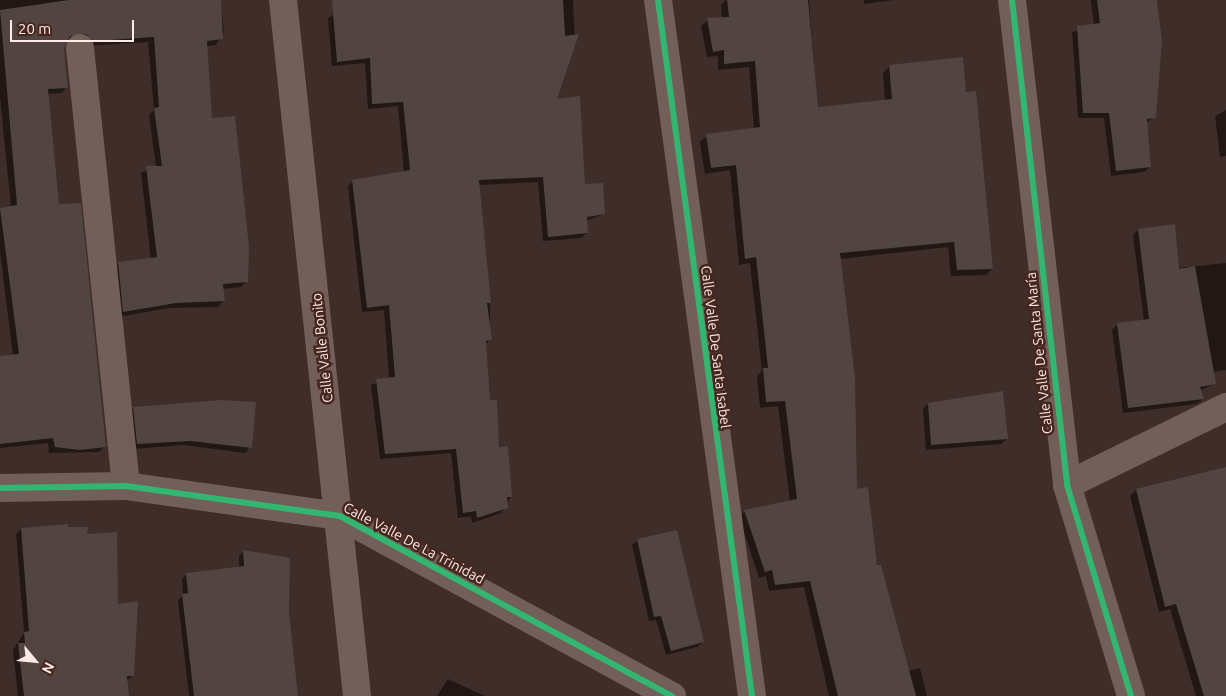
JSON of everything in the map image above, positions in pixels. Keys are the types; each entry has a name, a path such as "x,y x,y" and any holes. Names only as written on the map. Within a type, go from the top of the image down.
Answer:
{"street":[{"name":"Calle Valle Bonito","path":"283,0 340,516 357,696"},
{"name":"Calle Valle De Santa Isabel","path":"658,0 752,696"},
{"name":"Calle Valle De Santa María","path":"1012,0 1067,485 1131,696"},
{"path":"80,48 126,486"},
{"path":"1067,485 1226,407"},
{"name":"Calle Valle De La Trinidad","path":"0,488 126,486 340,516 672,696"}],"building":[{"path":"69,0 221,0 223,39 207,41 212,118 235,116 249,246 248,282 223,284 225,301 176,303 123,312 118,262 157,257 146,166 162,166 154,108 159,107 154,37 93,41 86,34 70,36 64,49 68,88 48,89 59,204 81,203 106,447 80,450 55,447 53,438 0,444 0,356 19,354 0,208 17,205 0,10"},
{"path":"332,0 563,0 565,36 579,34 557,99 580,96 585,184 603,183 605,214 587,217 588,233 548,237 543,177 479,180 491,303 487,303 492,340 486,341 490,400 497,400 499,447 508,446 512,497 507,497 508,508 477,518 476,511 463,513 456,449 385,454 376,379 395,377 389,305 367,308 352,180 410,170 403,102 372,104 370,58 337,62"},
{"path":"727,0 808,0 818,107 892,99 889,65 963,57 966,92 976,91 993,269 957,270 954,242 840,253 855,377 857,489 868,487 877,565 881,565 916,696 838,696 810,581 775,585 772,570 765,572 744,510 797,499 785,401 766,402 763,368 768,368 756,257 745,259 736,165 711,168 706,134 760,127 755,61 724,64 724,50 713,52 707,18 729,17"},
{"path":"1097,0 1157,0 1162,41 1156,118 1147,119 1151,167 1116,171 1109,113 1083,113 1077,26 1100,23"},
{"path":"1175,224 1179,269 1195,266 1216,384 1200,387 1204,399 1128,408 1117,323 1149,319 1138,229"},
{"path":"1003,391 1008,439 931,445 928,403"},
{"path":"221,400 256,402 252,448 190,441 137,444 133,407"},
{"path":"1226,467 1226,696 1204,696 1176,604 1165,607 1136,489"},
{"path":"68,524 68,527 88,527 87,534 117,532 118,604 138,601 134,676 127,676 129,696 24,696 18,643 25,643 24,632 29,631 21,528"},
{"path":"677,530 704,642 671,651 661,616 654,617 637,539"},
{"path":"243,550 290,558 289,612 298,696 194,696 182,594 188,593 186,573 244,566"}],"cycle path":[{"path":"658,0 752,696"},
{"path":"1012,0 1067,485 1131,696"},
{"path":"0,488 126,486 340,516 672,696"}]}
